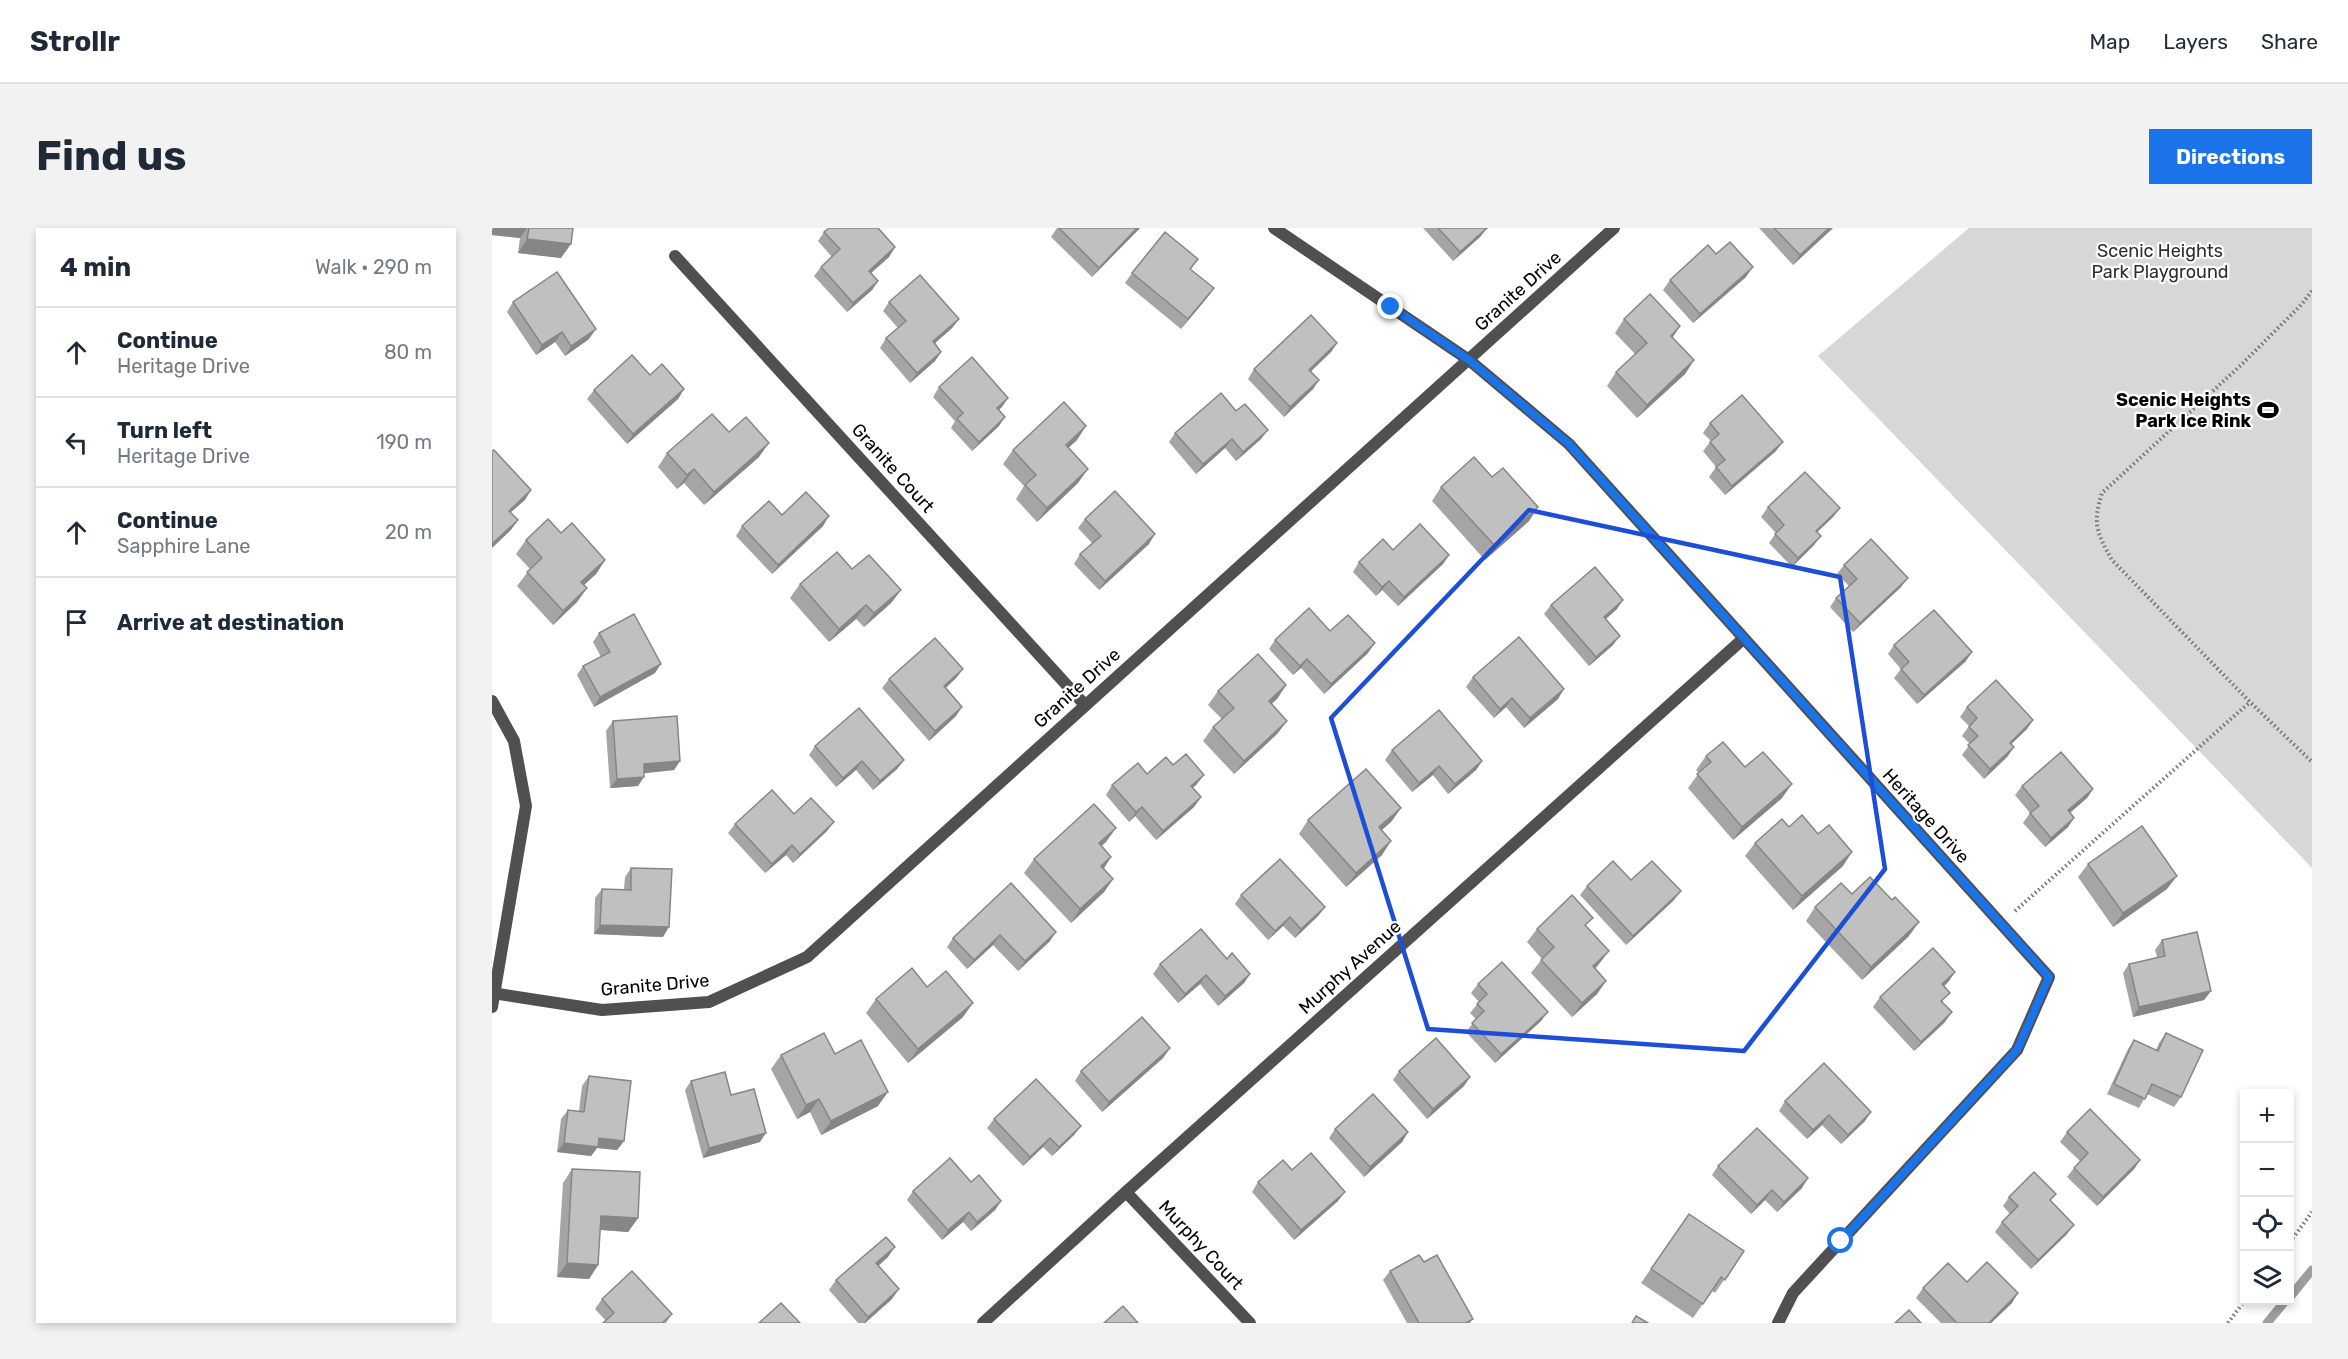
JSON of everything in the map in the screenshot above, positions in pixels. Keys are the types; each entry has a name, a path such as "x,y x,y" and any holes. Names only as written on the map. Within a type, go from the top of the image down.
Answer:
{"street":[{"name":"Heritage Drive","path":"1274,228 1469,360 1569,444 2049,977 2017,1050 1792,1293 1778,1323"},
{"name":"Granite Drive","path":"493,993 602,1010 710,1002 807,957 1614,228"},
{"name":"Granite Court","path":"675,256 1085,705"},
{"name":"Murphy Avenue","path":"983,1323 1743,639"},
{"path":"492,701 514,741 526,806 492,1007"},
{"name":"Murphy Court","path":"1126,1192 1250,1323"}],"path":[{"path":"2312,291 2241,365 2102,493 2096,513 2098,536 2112,560 2250,702 2312,762"},
{"path":"2000,924 2250,702"},
{"path":"2294,1235 2312,1212"},
{"path":"2228,1323 2241,1305"}],"highlighted area":[{"path":"1529,510 1840,577 1885,869 1744,1051 1428,1029 1331,718"}],"green space":[{"name":"Scenic Heights Park Playground","path":"1969,228 2312,228 2312,868 1818,356"}],"building":[{"path":"529,228 573,228 571,244 527,239"},
{"path":"829,228 878,228 895,247 869,271 878,281 853,303 821,267 840,249 824,232"},
{"path":"1059,228 1137,228 1099,268"},
{"path":"1438,228 1487,228 1460,252"},
{"path":"1774,228 1829,228 1800,255"},
{"path":"1165,232 1198,259 1190,269 1214,288 1188,319 1132,273"},
{"path":"1730,242 1753,267 1700,314 1670,280 1708,245 1716,254"},
{"path":"557,272 596,329 571,346 562,332 542,345 513,302"},
{"path":"920,275 959,319 933,341 941,352 917,373 886,338 906,321 889,302"},
{"path":"1650,294 1680,326 1671,336 1694,360 1647,405 1616,372 1647,343 1624,319"},
{"path":"1311,315 1337,343 1309,370 1319,380 1290,407 1254,369"},
{"path":"632,355 650,375 662,364 684,389 633,434 594,390"},
{"path":"972,357 1008,398 997,408 1005,417 979,442 957,419 963,413 939,387"},
{"path":"1221,393 1236,411 1245,404 1268,430 1243,452 1232,439 1203,464 1175,433"},
{"path":"1742,395 1783,442 1732,486 1716,467 1725,460 1710,442 1719,434 1710,423"},
{"path":"1064,402 1086,426 1066,445 1088,469 1047,508 1025,485 1036,475 1013,450"},
{"path":"712,414 729,432 746,417 769,443 714,492 694,469 687,475 667,453"},
{"path":"494,450 531,490 509,511 518,520 492,544 492,451"},
{"path":"1474,457 1492,477 1503,468 1538,507 1495,546 1441,487"},
{"path":"1805,472 1840,508 1816,531 1821,536 1798,558 1775,534 1784,525 1768,507"},
{"path":"1115,491 1155,534 1105,581 1080,554 1101,536 1085,519"},
{"path":"806,492 829,516 778,565 742,526 769,501 782,515"},
{"path":"548,519 561,533 572,523 605,560 581,582 587,588 563,611 527,572 542,558 526,540"},
{"path":"1420,524 1449,555 1404,597 1389,581 1382,587 1359,562 1383,539 1393,550"},
{"path":"1871,539 1908,578 1860,623 1836,598 1857,579 1844,565"},
{"path":"837,552 852,569 869,555 901,590 874,613 866,605 839,629 800,584"},
{"path":"1595,567 1623,600 1604,617 1620,636 1596,657 1551,605"},
{"path":"1309,608 1330,631 1348,615 1375,643 1331,684 1307,659 1300,666 1275,640"},
{"path":"1934,610 1972,652 1924,695 1901,669 1909,662 1894,645"},
{"path":"634,614 661,664 600,697 583,666 610,652 599,633"},
{"path":"1519,637 1564,689 1530,718 1512,698 1500,709 1473,677"},
{"path":"935,638 963,669 944,686 962,707 935,731 889,679"},
{"path":"1258,654 1286,685 1269,701 1287,721 1244,761 1213,727 1234,708 1218,691"},
{"path":"1996,680 2033,720 2010,743 2014,747 1990,769 1968,745 1978,736 1969,727 1977,718 1967,707"},
{"path":"859,708 904,760 880,781 862,761 843,778 815,746"},
{"path":"1439,710 1482,761 1455,784 1439,766 1419,783 1392,750"},
{"path":"677,716 680,761 644,764 644,777 617,779 613,721"},
{"path":"1723,742 1745,767 1763,752 1792,784 1742,827 1697,774 1711,762 1706,756"},
{"path":"2061,752 2093,789 2068,810 2074,818 2051,838 2030,813 2039,806 2022,786"},
{"path":"1186,754 1204,775 1191,786 1201,797 1163,831 1142,807 1136,812 1112,785 1138,763 1147,774 1166,757 1173,765"},
{"path":"1366,769 1401,808 1379,827 1391,841 1356,873 1308,820"},
{"path":"772,790 794,814 811,798 834,822 800,854 792,845 772,864 735,824"},
{"path":"1094,804 1116,828 1099,843 1111,857 1101,866 1113,879 1080,909 1034,859"},
{"path":"1802,815 1818,834 1829,825 1852,852 1802,896 1755,843 1782,819 1789,827"},
{"path":"2142,826 2177,876 2123,913 2088,864"},
{"path":"1280,859 1325,907 1301,929 1290,917 1275,931 1241,895"},
{"path":"1613,861 1631,880 1652,861 1681,891 1633,936 1587,886"},
{"path":"631,868 672,869 669,927 600,925 602,889 631,890"},
{"path":"1870,877 1892,900 1895,897 1919,922 1871,967 1815,907 1841,883 1852,894"},
{"path":"1011,883 1056,932 1025,961 1000,935 974,960 953,938"},
{"path":"1572,895 1593,918 1585,925 1609,951 1593,966 1606,981 1582,1003 1541,960 1554,947 1537,929"},
{"path":"1201,929 1227,959 1232,953 1250,974 1225,996 1206,975 1185,994 1160,964"},
{"path":"2197,932 2211,991 2139,1007 2129,964 2165,956 2162,940"},
{"path":"1933,948 1955,972 1942,984 1950,993 1941,1001 1952,1012 1921,1042 1880,997"},
{"path":"1502,962 1548,1012 1501,1054 1472,1023 1484,1011 1477,1004 1487,994 1478,984"},
{"path":"912,968 927,987 946,971 973,1003 918,1049 876,999"},
{"path":"1142,1017 1170,1048 1109,1102 1081,1071"},
{"path":"824,1033 835,1054 861,1040 888,1092 831,1121 819,1099 806,1105 781,1055"},
{"path":"2166,1033 2203,1050 2181,1097 2152,1084 2145,1099 2114,1084 2134,1040 2158,1051"},
{"path":"1436,1038 1470,1077 1433,1109 1399,1071"},
{"path":"1824,1063 1871,1112 1848,1135 1829,1115 1813,1130 1785,1101"},
{"path":"725,1072 731,1095 754,1089 766,1133 709,1148 691,1081"},
{"path":"589,1076 631,1081 624,1141 599,1138 598,1147 564,1143 568,1110 584,1112"},
{"path":"1036,1079 1081,1126 1059,1147 1050,1138 1030,1157 994,1119"},
{"path":"1373,1094 1408,1132 1370,1167 1335,1129"},
{"path":"2090,1109 2140,1160 2103,1197 2074,1168 2088,1153 2067,1132"},
{"path":"1757,1128 1808,1178 1784,1202 1772,1190 1757,1205 1718,1166"},
{"path":"1311,1153 1345,1192 1301,1230 1258,1182 1283,1160 1292,1170"},
{"path":"950,1158 971,1182 979,1175 1001,1201 977,1222 969,1212 948,1230 913,1191"},
{"path":"572,1169 640,1172 638,1218 601,1216 598,1265 567,1263"},
{"path":"2034,1172 2056,1194 2050,1200 2074,1225 2038,1260 2002,1222 2018,1206 2009,1197"},
{"path":"1689,1214 1744,1251 1725,1280 1721,1277 1703,1304 1651,1269"},
{"path":"886,1237 895,1247 876,1263 899,1289 868,1317 836,1280"},
{"path":"1419,1255 1424,1262 1437,1255 1473,1319 1466,1323 1419,1323 1390,1271"},
{"path":"1987,1262 2018,1293 1989,1323 1957,1323 1923,1288 1948,1263 1967,1282"},
{"path":"632,1271 672,1314 662,1323 603,1323 614,1313 602,1299"},
{"path":"781,1303 800,1323 759,1323"},
{"path":"1123,1306 1138,1323 1104,1323"},
{"path":"1909,1310 1921,1323 1895,1323"},
{"path":"1636,1316 1648,1323 1632,1323"}],"waterway":[{"path":"2294,1292 2312,1270"},
{"path":"2267,1323 2282,1305"}],"place":[{"name":"Scenic Heights Park Ice Rink","path":"2268,410"}],"route":[{"path":"1391,307 1469,360 1569,444 1983,907 2049,977 2017,1050 1841,1241"}]}
